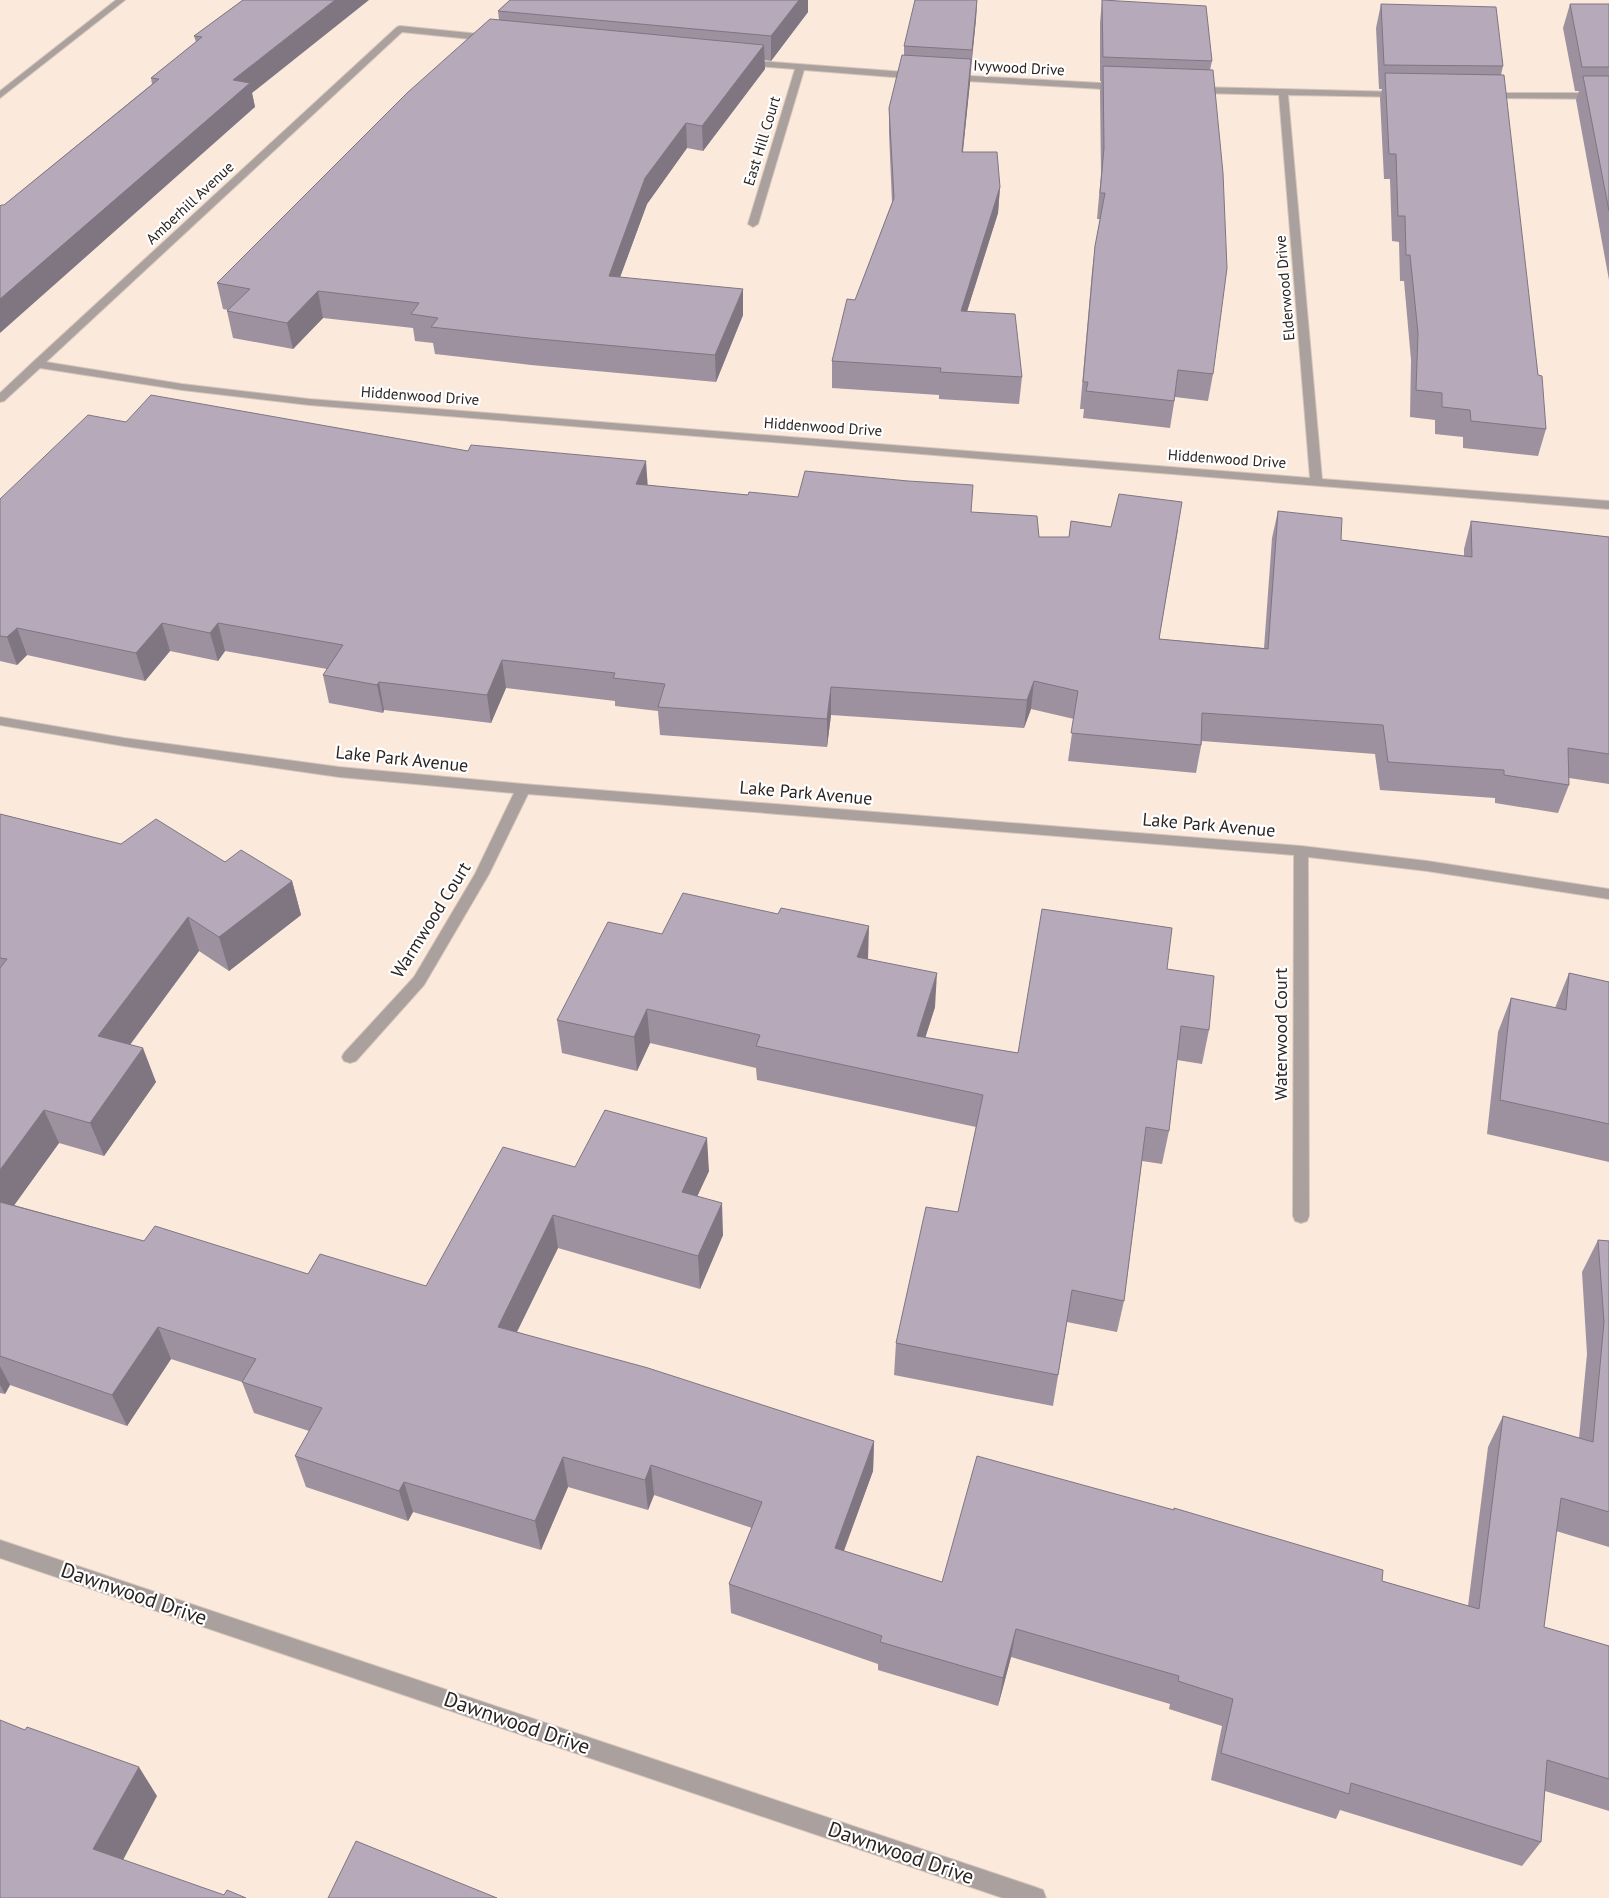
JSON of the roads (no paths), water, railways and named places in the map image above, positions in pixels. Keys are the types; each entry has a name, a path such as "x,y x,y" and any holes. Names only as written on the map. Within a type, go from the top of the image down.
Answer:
{"street":[{"path":"0,96 121,0"},
{"name":"Amberhill Avenue","path":"0,399 400,29 497,39"},
{"name":"Ivywood Drive","path":"731,62 932,77 1128,87"},
{"name":"East Hill Court","path":"753,224 800,68"},
{"path":"1186,90 1409,95"},
{"name":"Elderwood Drive","path":"1283,93 1316,481"},
{"path":"1477,96 1609,96"},
{"name":"Hiddenwood Drive","path":"37,364 182,387 309,402 1609,505"},
{"name":"Lake Park Avenue","path":"0,721 124,742 339,772 523,789 1301,852 1427,866 1609,894"},
{"name":"Warmwood Court","path":"350,1057 418,981 482,874 523,789"},
{"name":"Waterwood Court","path":"1301,852 1301,1216"},
{"name":"Dawnwood Drive","path":"0,1549 1035,1898"}]}
